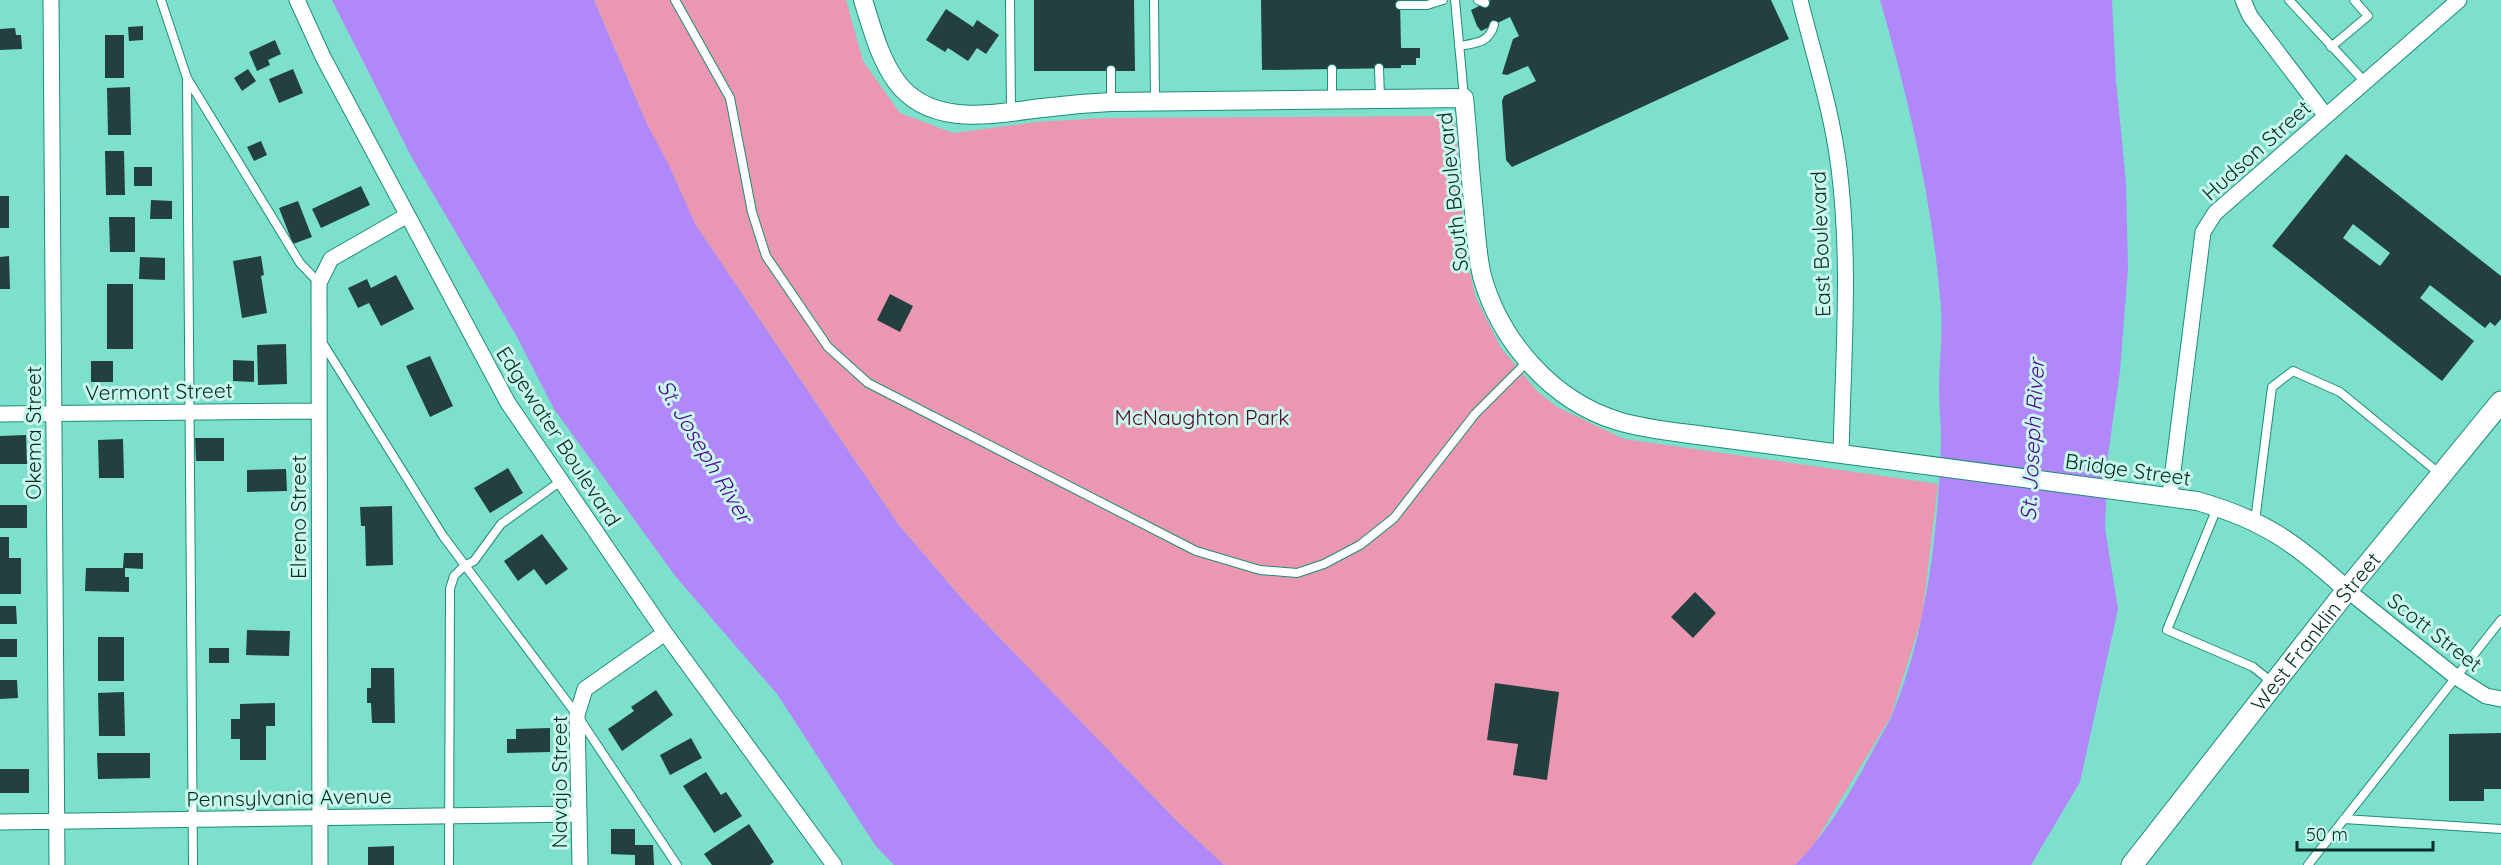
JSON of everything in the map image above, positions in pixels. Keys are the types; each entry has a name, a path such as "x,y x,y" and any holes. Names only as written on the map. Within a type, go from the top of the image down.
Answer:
{"main road":[{"name":"West Franklin Street","path":"2132,865 2347,590 2501,402"}],"street":[{"name":"Okema Street","path":"51,0 57,865"},
{"name":"Edgewater Boulevard","path":"297,0 323,57 406,216 508,403 665,633 834,865"},
{"name":"South Boulevard","path":"863,0 888,69 897,83 912,97 931,108 949,114 975,115 1070,104 1111,102 1464,98 1482,276 1506,332 1528,361 1572,399 1597,413 1618,421 1651,429 1841,455"},
{"name":"East Boulevard","path":"1800,0 1833,133 1843,203 1845,256 1841,455"},
{"path":"2243,0 2250,16 2326,116"},
{"name":"Hudson Street","path":"2170,495 2203,232 2215,213 2459,0"},
{"name":"Elreno Street","path":"320,865 319,283 331,259 406,216"},
{"name":"Vermont Street","path":"0,414 318,411"},
{"name":"Bridge Street","path":"1841,455 2170,495 2218,507 2255,521 2298,548 2347,590"},
{"name":"Scott Street","path":"2347,590 2456,677 2487,696 2501,699"},
{"name":"Navajo Street","path":"580,865 577,715 585,689 665,633"},
{"name":"Pennsylvania Avenue","path":"0,822 579,814"}],"lane":[{"path":"161,0 187,78 300,263 319,283"},
{"path":"675,0 730,98 752,212 766,256 828,347 868,383 1196,551 1260,570 1297,573 1324,564 1360,545 1394,518 1475,414 1528,361"},
{"path":"1010,0 1011,111"},
{"path":"1154,0 1155,101"},
{"path":"1400,5 1427,5 1443,0"},
{"path":"1455,0 1464,98"},
{"path":"2289,0 2365,82"},
{"path":"2331,47 2368,16 2354,0"},
{"path":"1459,46 1484,42 1492,34 1494,24"},
{"path":"1379,68 1380,99"},
{"path":"1332,69 1332,100"},
{"path":"1111,70 1111,102"},
{"path":"187,78 193,865"},
{"path":"318,335 385,445 464,566 577,715 677,865"},
{"path":"2255,521 2272,387 2293,371 2340,392 2441,475"},
{"path":"449,865 450,589 454,576 464,566 474,561 501,524 561,481"},
{"path":"2218,507 2167,630 2253,667 2274,684"},
{"path":"2308,865 2501,620"},
{"path":"2344,819 2501,829"}],"green space":[{"name":"McNaughton Park","path":"594,0 846,0 863,61 900,113 953,133 1036,122 1102,118 1446,116 1456,127 1465,254 1476,298 1501,348 1537,391 1557,407 1624,439 1938,484 1922,617 1891,716 1813,846 1795,865 1224,865 1177,821 963,600 898,524 695,224 647,124"}],"water":[{"name":"St. Joseph River","path":"332,0 594,0 647,124 669,165 695,224 898,524 963,600 1177,821 1224,865 894,865 875,845 777,694 676,577 554,409 516,335 412,158"},
{"name":"St. Joseph River","path":"1880,0 2112,0 2116,80 2126,183 2128,269 2120,371 2108,455 2105,528 2118,609 2080,782 2031,865 1795,865 1815,843 1841,807 1891,717 1903,686 1922,617 1934,545 1941,440 1939,390 1941,308 1926,191 1901,76"}],"building":[{"path":"1034,0 1134,0 1135,71 1034,71"},
{"path":"1261,0 1400,0 1401,48 1420,48 1420,58 1416,58 1416,65 1401,65 1401,68 1262,70"},
{"path":"1491,0 1771,0 1789,39 1512,167 1506,160 1502,101 1504,96 1536,81 1528,66 1507,75 1502,74 1513,39 1519,36 1510,17 1481,31 1477,26 1471,10"},
{"path":"946,9 973,27 977,20 999,35 986,54 977,48 968,61 948,48 945,52 926,40"},
{"path":"143,26 143,40 129,41 128,27"},
{"path":"15,28 16,35 21,35 22,49 0,50 0,29"},
{"path":"105,35 124,35 124,78 105,78"},
{"path":"275,40 281,54 268,60 270,65 257,71 249,52"},
{"path":"248,69 256,81 242,91 234,78"},
{"path":"293,69 303,93 279,103 269,79"},
{"path":"130,87 131,135 108,135 107,88"},
{"path":"261,141 267,155 254,161 247,147"},
{"path":"105,151 124,151 125,195 106,195"},
{"path":"2346,154 2501,276 2501,319 2495,326 2490,322 2485,328 2430,285 2420,298 2474,341 2442,381 2272,246","holes":["2353,224 2390,253 2380,266 2343,238"]},
{"path":"134,167 152,167 152,186 134,186"},
{"path":"361,186 370,205 321,228 312,209"},
{"path":"0,196 9,196 9,228 0,228"},
{"path":"151,200 172,201 172,219 150,219"},
{"path":"298,201 312,237 293,244 279,208"},
{"path":"109,217 135,217 135,252 110,252"},
{"path":"9,256 10,289 0,289 0,257"},
{"path":"261,256 264,275 261,276 267,313 242,318 233,261"},
{"path":"140,257 165,258 165,280 139,279"},
{"path":"396,275 414,309 381,326 369,303 358,308 348,288 367,279 371,288"},
{"path":"107,284 133,284 133,349 107,349"},
{"path":"890,294 913,306 900,332 877,320"},
{"path":"286,344 287,384 258,385 257,345"},
{"path":"430,356 453,406 430,417 406,366"},
{"path":"233,360 254,361 254,382 233,381"},
{"path":"91,361 113,361 113,382 91,382"},
{"path":"26,435 27,464 0,464 0,436"},
{"path":"195,438 224,438 224,461 196,461"},
{"path":"123,439 124,478 99,478 98,440"},
{"path":"508,468 523,493 490,513 474,488"},
{"path":"286,469 287,491 247,492 247,470"},
{"path":"0,505 27,505 27,528 0,528"},
{"path":"392,506 393,565 366,566 365,526 361,526 360,507"},
{"path":"542,534 568,569 546,585 534,569 518,581 504,561"},
{"path":"0,537 9,537 9,558 21,558 21,594 0,594"},
{"path":"124,553 143,553 143,569 125,568 125,577 129,577 129,592 85,591 86,568 123,568"},
{"path":"1695,592 1716,613 1693,638 1671,617"},
{"path":"0,606 16,606 17,624 0,624"},
{"path":"247,630 290,631 289,656 246,655"},
{"path":"98,637 124,637 124,681 98,681"},
{"path":"0,639 17,639 17,657 0,657"},
{"path":"209,648 229,648 229,663 209,663"},
{"path":"371,668 394,668 395,723 372,723 371,703 367,703 367,688 371,688"},
{"path":"0,680 17,680 18,698 0,699"},
{"path":"1495,683 1559,692 1547,780 1513,775 1518,744 1487,740"},
{"path":"656,690 673,715 622,751 608,729 634,711 631,707"},
{"path":"124,692 125,736 99,736 98,693"},
{"path":"275,703 275,726 266,726 266,760 240,760 240,739 231,739 231,719 240,719 240,704"},
{"path":"550,728 550,752 507,753 507,739 516,739 516,729"},
{"path":"2501,733 2501,789 2484,789 2484,801 2449,801 2449,734"},
{"path":"691,738 702,758 670,775 660,755"},
{"path":"97,753 150,753 150,778 98,779"},
{"path":"0,769 29,769 29,793 0,793"},
{"path":"706,772 721,795 726,792 742,816 714,833 683,786"},
{"path":"749,824 774,862 770,865 712,865 704,854"},
{"path":"611,829 635,829 635,845 653,845 654,865 635,865 635,855 611,854"},
{"path":"394,846 394,865 368,865 368,847"}]}
